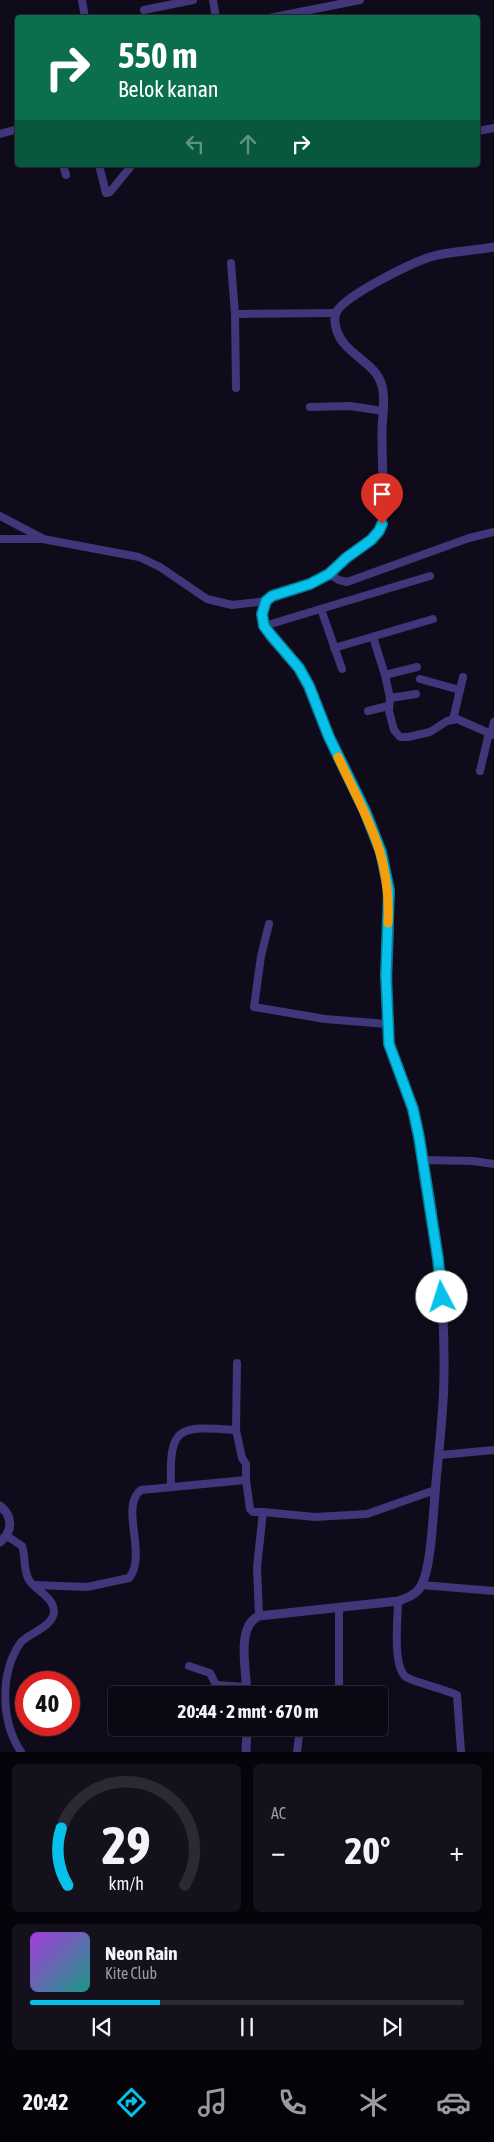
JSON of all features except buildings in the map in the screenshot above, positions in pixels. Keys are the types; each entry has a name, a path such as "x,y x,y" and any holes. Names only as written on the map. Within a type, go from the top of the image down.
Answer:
{"street":[{"path":"82,0 84,15"},
{"path":"144,10 193,0"},
{"path":"213,0 216,15"},
{"path":"281,15 334,2 360,0"},
{"path":"480,131 494,128"},
{"path":"0,134 15,130"},
{"path":"64,167 66,175"},
{"path":"100,167 106,192 110,192 130,167"},
{"path":"0,538 43,538 139,557 160,567 207,600 232,605 248,605 266,601 272,596 310,584 329,574 346,558 371,540 379,531 384,511 384,395 380,380 340,338 335,322 336,313 341,305 374,284 416,262 454,252 494,247"},
{"path":"232,263 236,388"},
{"path":"235,314 336,313"},
{"path":"310,407 350,406 383,410"},
{"path":"0,516 43,538"},
{"path":"329,574 347,582 469,538 494,532"},
{"path":"264,626 430,576"},
{"path":"247,1686 245,1636 252,1619 259,1616 398,1601 408,1598 422,1585 428,1556 440,1455 444,1374 443,1316 438,1259 423,1160 413,1109 389,1044 387,1024 389,890 381,852 365,811 329,737 309,686 299,668 264,626 262,614 266,601"},
{"path":"320,609 342,669"},
{"path":"334,648 433,619"},
{"path":"372,637 386,675 394,730 400,737 404,738 434,731 457,719 491,734"},
{"path":"386,675 417,667"},
{"path":"453,720 464,677"},
{"path":"420,679 460,690"},
{"path":"368,711 416,694"},
{"path":"480,770 494,722"},
{"path":"269,924 261,956 254,1007 325,1019 387,1024"},
{"path":"423,1160 473,1161 494,1164"},
{"path":"237,1363 236,1430 242,1458 246,1464 246,1480 251,1511 316,1517 367,1514 435,1490"},
{"path":"171,1487 170,1457 172,1446 177,1437 199,1427 236,1430"},
{"path":"440,1455 494,1450"},
{"path":"35,1585 87,1586 129,1578 133,1572 136,1558 133,1519 135,1498 141,1490 246,1480"},
{"path":"0,1506 8,1515 10,1522 3,1539 22,1546 28,1578 50,1600 54,1614 51,1620 20,1643 10,1657 3,1672 1,1687 8,1728 21,1752"},
{"path":"259,1616 257,1567 263,1512"},
{"path":"422,1585 494,1591"},
{"path":"398,1601 397,1659 400,1669 406,1677 457,1695 461,1752"},
{"path":"339,1608 339,1686"},
{"path":"189,1666 210,1673 216,1685 221,1686"},
{"path":"246,1752 247,1736"},
{"path":"297,1752 299,1736"}],"slow traffic":[{"path":"338,757 365,811 381,852 389,890 388,923"}],"route":[{"path":"382,524 371,540 346,558 329,574 310,584 272,596 266,601 262,614 264,626 299,668 309,686 329,737 365,811 381,852 389,890 386,975 389,1044 395,1065 413,1109 419,1137 442,1297"}]}
